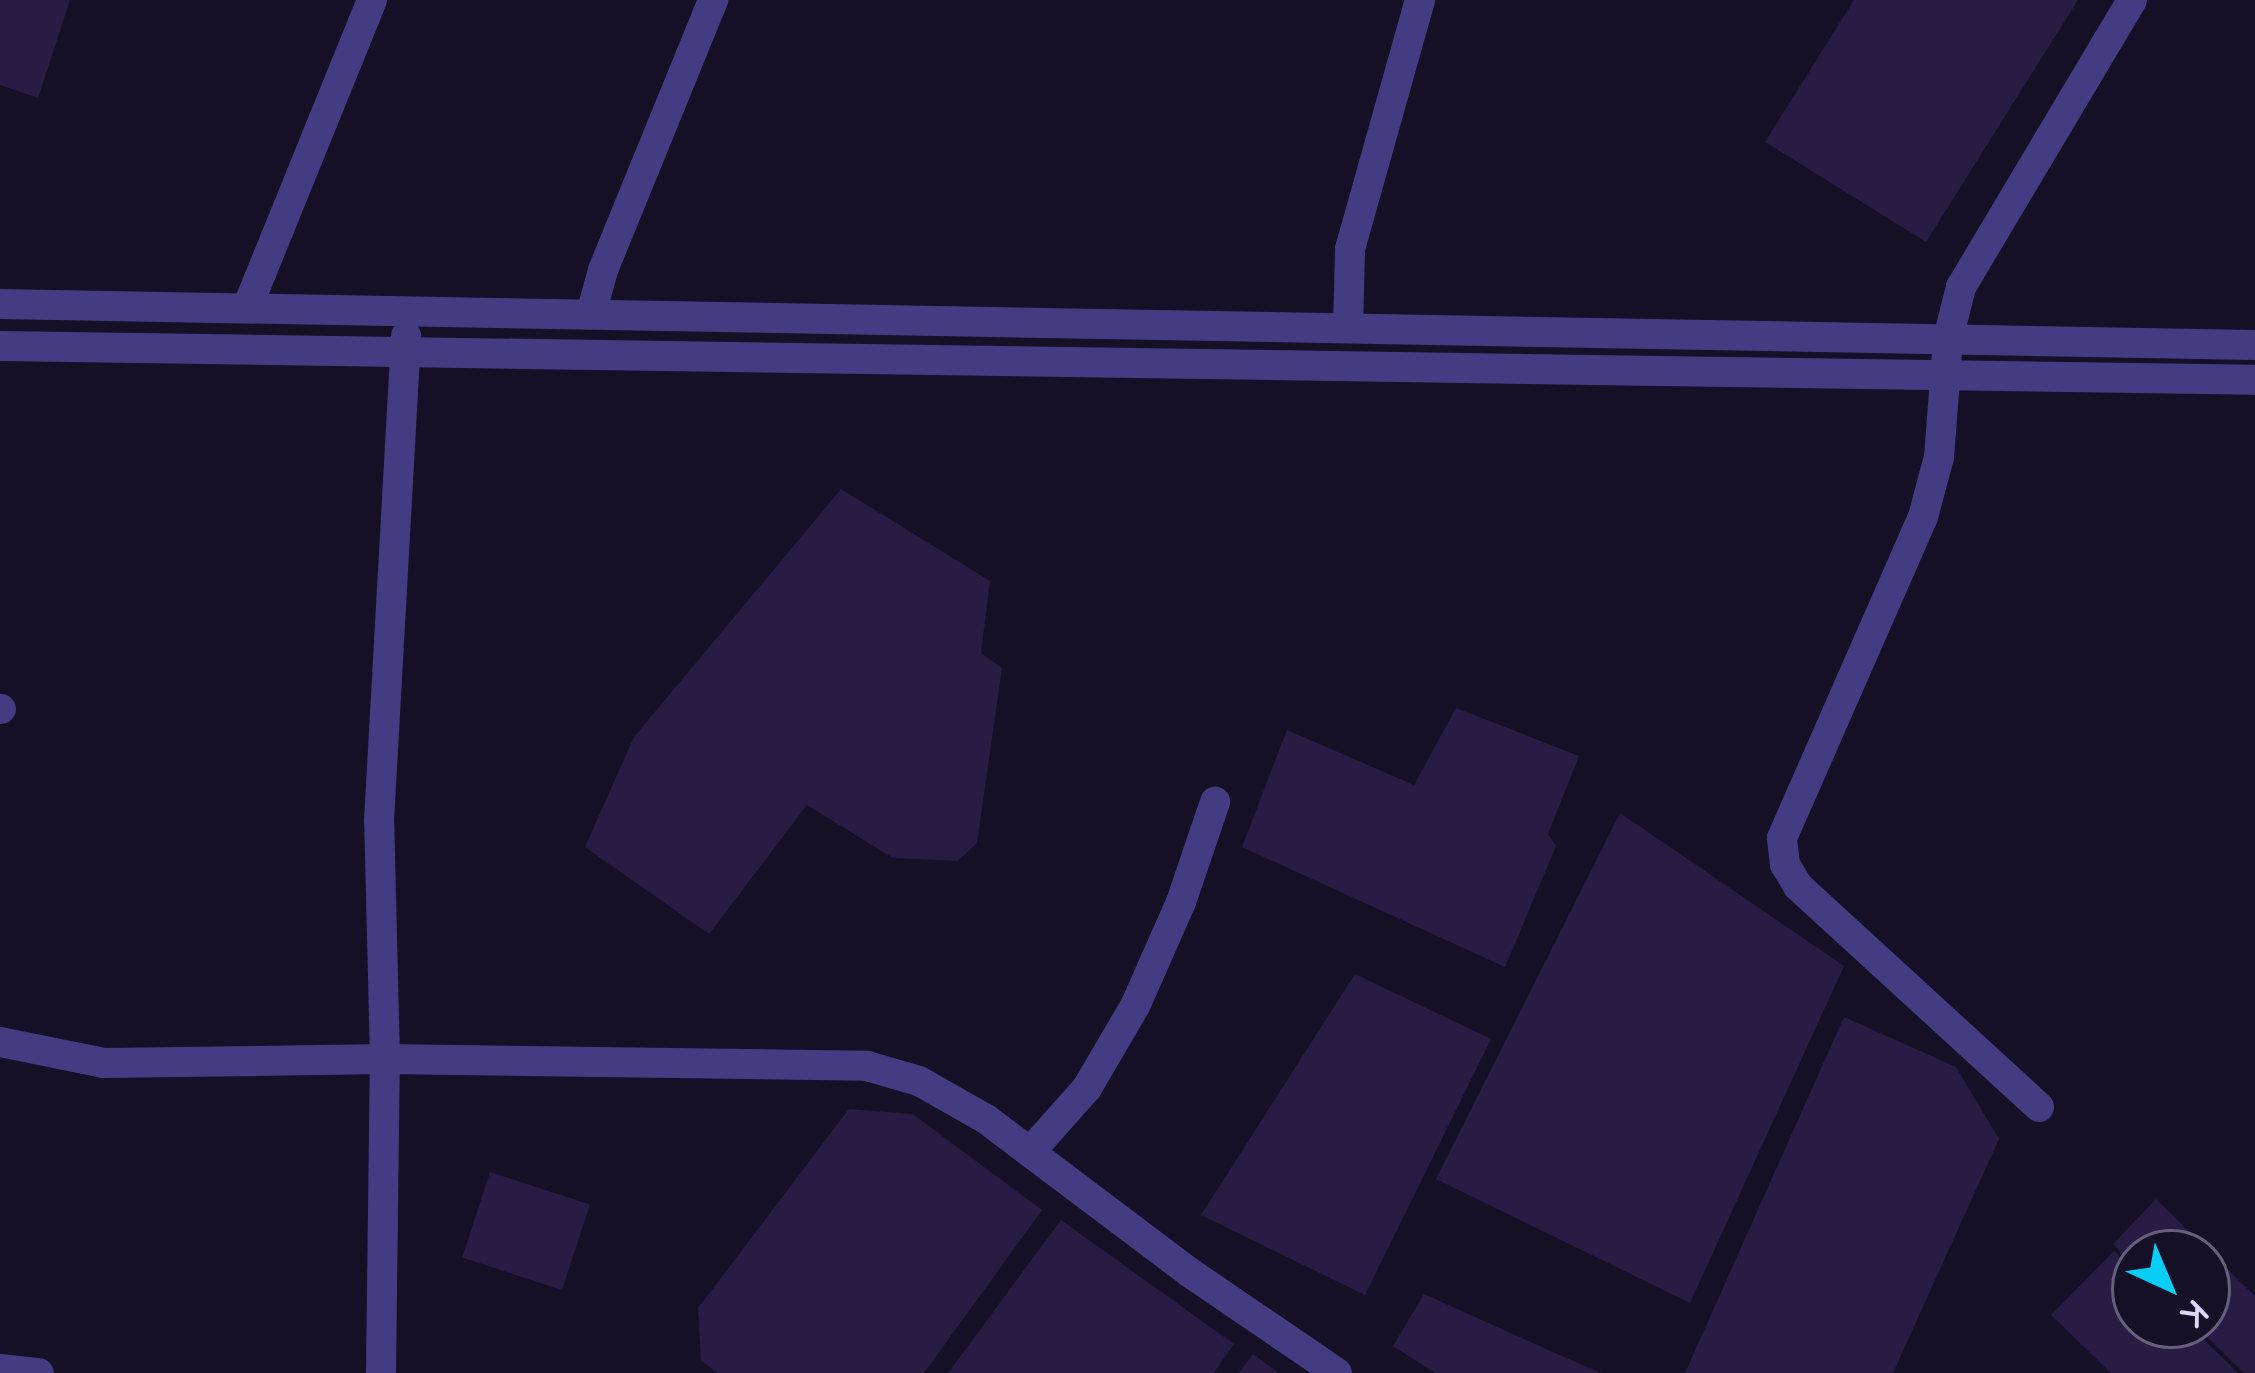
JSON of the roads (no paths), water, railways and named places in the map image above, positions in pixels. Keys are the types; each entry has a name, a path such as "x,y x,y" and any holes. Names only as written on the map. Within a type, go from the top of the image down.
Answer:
{"street":[{"path":"248,308 372,0"},
{"path":"591,314 603,270 713,0"},
{"path":"1348,328 1350,249 1420,0"},
{"path":"2038,1107 1798,886 1782,851 1784,826 1923,517 1940,457 1948,339 1961,287 2132,0"},
{"path":"0,304 2255,345"},
{"path":"380,1373 385,1059 379,820 408,311"},
{"path":"0,346 2255,380"},
{"path":"1030,1152 1087,1088 1136,1004 1181,902 1215,802"},
{"path":"0,1042 104,1063 385,1059 867,1066 919,1081 1030,1152 1189,1272 1337,1373"},
{"path":"0,1369 39,1373"}]}
